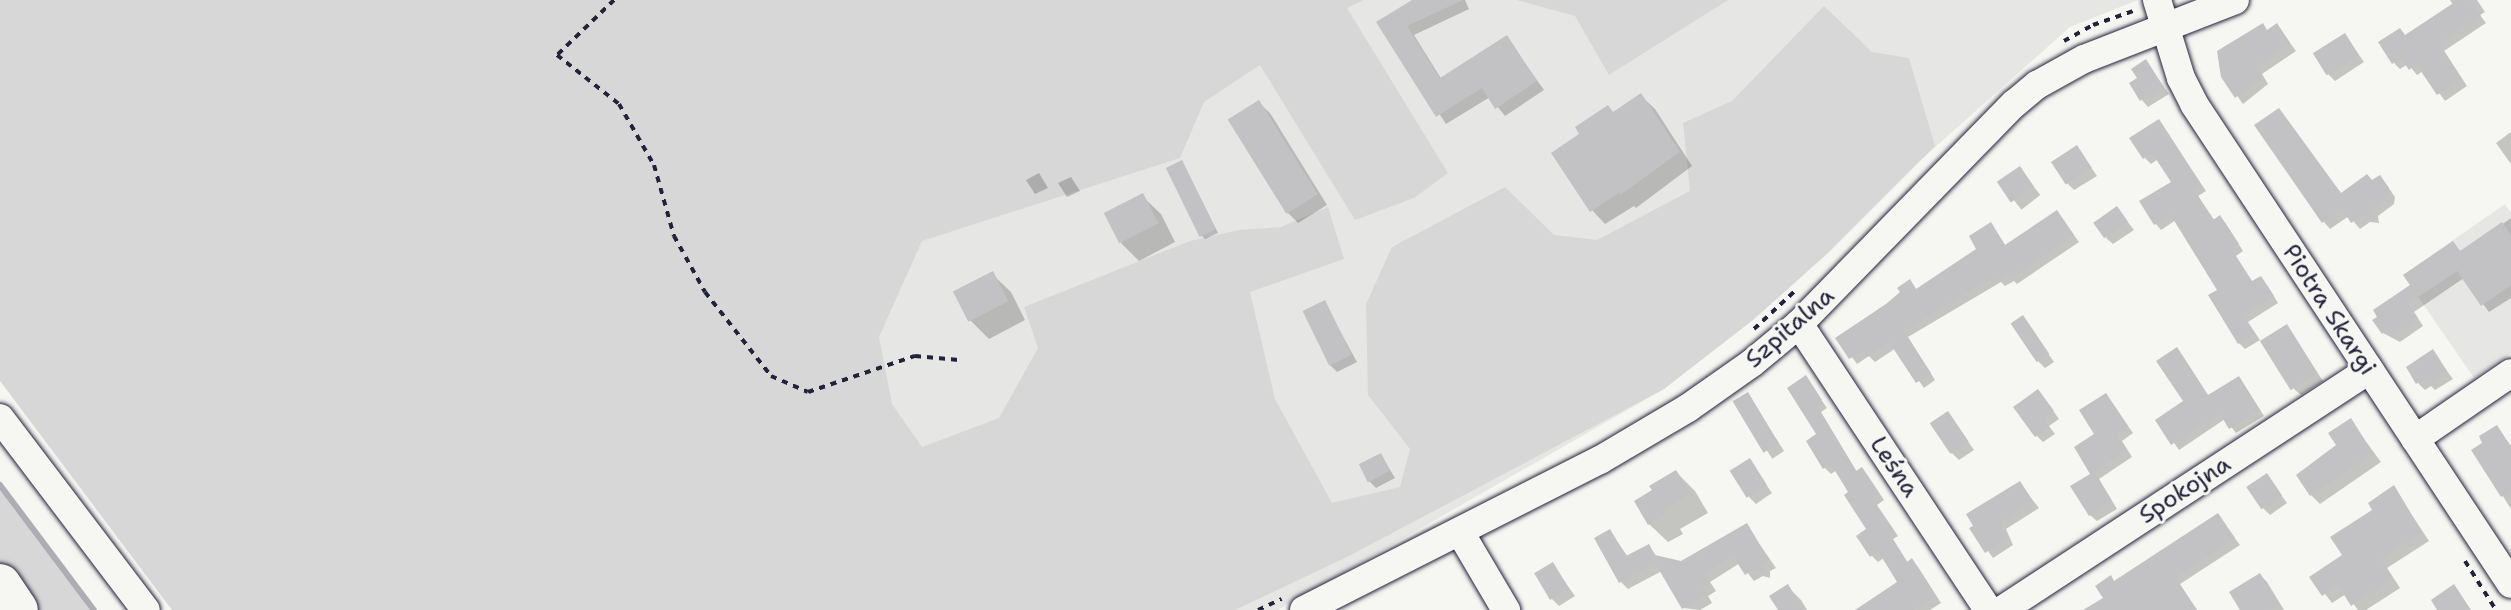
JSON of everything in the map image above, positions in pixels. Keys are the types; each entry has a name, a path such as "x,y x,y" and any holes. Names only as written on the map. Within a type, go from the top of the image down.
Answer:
{"highway":[{"path":"0,585 17,610"}],"street":[{"name":"Szpitalna","path":"1304,610 1646,434 1722,385 1799,324 2014,104 2037,85 2161,10 2235,0"},
{"name":"Piotra Skargi","path":"2161,10 2181,78 2194,104 2511,584"},
{"name":"Leśna","path":"1799,324 1988,610"},
{"name":"Spokojna","path":"2002,610 2369,370"},
{"path":"2415,439 2511,373"},
{"path":"0,418 146,610"},
{"path":"1460,532 1506,610"}],"path":[{"path":"614,0 557,55 619,104 654,165 674,236 705,292 771,376 808,392 915,356 959,360"},
{"path":"2058,44 2093,25 2161,10"},
{"path":"1749,340 1757,323 1799,288"}],"shaded area":[{"path":"0,0 1364,0 1347,8 1448,173 1414,198 1355,220 1260,65 1204,102 1180,158 922,241 879,337 892,404 922,447 999,418 1038,348 1024,307 1190,241 1239,230 1281,227 1328,207 1344,259 1250,292 1275,399 1332,503 1400,487 1410,449 1368,395 1366,304 1392,247 1505,187 1554,235 1597,240 1690,191 1683,123 1732,101 1824,6 1872,52 1909,58 1935,146 1828,253 1753,320 1664,389 1349,556 1235,610 172,610 0,381"},
{"path":"1153,0 2138,0 2070,27 1664,389 1278,610 901,610 674,236"},
{"path":"1517,0 1728,0 1609,75 1575,16"},
{"path":"2505,204 2511,213 2511,353 2474,378 2403,275"},
{"path":"0,485 94,610 0,610"}],"building":[{"path":"1412,0 1463,0 1407,26 1440,78 1507,35 1537,81 1495,109 1482,88 1436,117 1376,22"},
{"path":"2458,0 2470,0 2481,16 2439,43 2462,79 2437,95 2416,64 2409,70 2401,58 2392,64 2378,42 2400,28 2405,35"},
{"path":"2263,23 2267,30 2277,23 2290,43 2257,67 2263,76 2235,98 2221,77 2217,51"},
{"path":"2345,33 2359,55 2327,75 2313,53"},
{"path":"2146,59 2163,86 2140,101 2129,83 2137,78 2131,69"},
{"path":"1641,93 1680,152 1620,195 1590,212 1551,153 1579,134 1575,127 1608,105 1613,112"},
{"path":"1259,100 1318,194 1286,214 1228,120"},
{"path":"2279,108 2341,193 2367,174 2372,180 2380,175 2389,188 2388,197 2372,208 2373,217 2362,215 2351,223 2342,209 2322,223 2254,125"},
{"path":"2159,119 2201,184 2194,189 2213,220 2220,215 2239,244 2231,249 2252,281 2261,276 2274,296 2243,315 2255,334 2238,344 2208,295 2217,290 2170,214 2154,225 2139,201 2171,182 2152,153 2143,159 2129,138"},
{"path":"2077,145 2092,168 2066,185 2051,162"},
{"path":"1182,160 1216,229 1200,237 1166,168"},
{"path":"2020,166 2034,187 2011,202 1997,182"},
{"path":"1143,193 1158,223 1119,243 1104,213"},
{"path":"2117,206 2128,222 2104,238 2093,223"},
{"path":"2057,210 2074,235 2010,279 2007,275 1997,281 1994,277 1903,331 1931,373 1916,383 1889,342 1867,357 1863,351 1849,359 1835,338 1886,304 1900,292 1897,288 1910,279 1916,289 1976,249 1969,236 1991,222 2005,245"},
{"path":"2502,222 2511,235 2511,285 2481,306 2457,271 2408,304 2418,318 2391,336 2387,330 2382,334 2372,320 2377,317 2373,310 2410,285 2403,275 2453,241 2460,251"},
{"path":"993,271 1008,301 968,322 953,291"},
{"path":"1325,300 1352,355 1329,366 1303,311"},
{"path":"2023,315 2049,354 2037,362 2011,323"},
{"path":"2287,324 2318,373 2291,390 2260,341"},
{"path":"2177,347 2208,395 2239,376 2260,410 2229,429 2220,414 2171,445 2155,420 2183,401 2156,361"},
{"path":"2433,349 2447,371 2427,384 2424,379 2416,384 2406,367"},
{"path":"1806,375 1822,400 1816,405 1856,471 1862,467 1879,493 1871,498 1893,529 1888,532 1907,562 1912,558 1936,596 1913,610 1855,610 1897,582 1878,551 1870,557 1856,536 1866,529 1844,495 1848,492 1831,464 1823,469 1806,441 1816,434 1787,388"},
{"path":"2038,389 2054,411 2044,418 2049,426 2035,437 2013,407"},
{"path":"1748,392 1779,443 1763,453 1733,401"},
{"path":"2106,393 2128,426 2116,434 2127,450 2094,472 2112,501 2089,516 2070,486 2090,474 2074,447 2094,434 2079,410"},
{"path":"1948,411 1969,442 1950,454 1930,423"},
{"path":"2351,418 2373,453 2310,496 2296,475 2336,445 2328,433"},
{"path":"2497,425 2511,447 2511,491 2501,497 2471,450 2482,443 2479,436"},
{"path":"1381,453 1390,471 1368,482 1359,464"},
{"path":"1750,458 1767,485 1747,498 1730,471"},
{"path":"1676,470 1691,494 1663,510 1666,515 1648,525 1634,501 1652,490 1649,486"},
{"path":"2267,473 2282,495 2261,509 2246,487"},
{"path":"2020,481 2033,501 2000,522 2007,538 1985,553 1969,528 1973,526 1966,514"},
{"path":"2394,485 2422,532 2381,559 2393,578 2351,606 2338,585 2322,596 2309,577 2342,555 2330,537 2372,510 2368,503"},
{"path":"2218,513 2235,538 2175,578 2197,610 2083,610 2103,598 2095,586 2111,575 2114,581"},
{"path":"1747,523 1769,560 1763,563 1763,572 1754,569 1745,575 1733,556 1704,574 1710,583 1701,588 1706,595 1682,609 1655,563 1619,583 1594,538 1610,529 1626,556 1649,544 1655,555 1681,561"},
{"path":"1553,562 1569,589 1550,600 1534,573"},
{"path":"2260,573 2279,604 2270,610 2240,610 2229,592"},
{"path":"1788,584 1803,610 1778,610 1769,596"},
{"path":"2454,584 2471,610 2437,610 2431,600"}],"waterway":[{"path":"0,485 94,610"}]}
